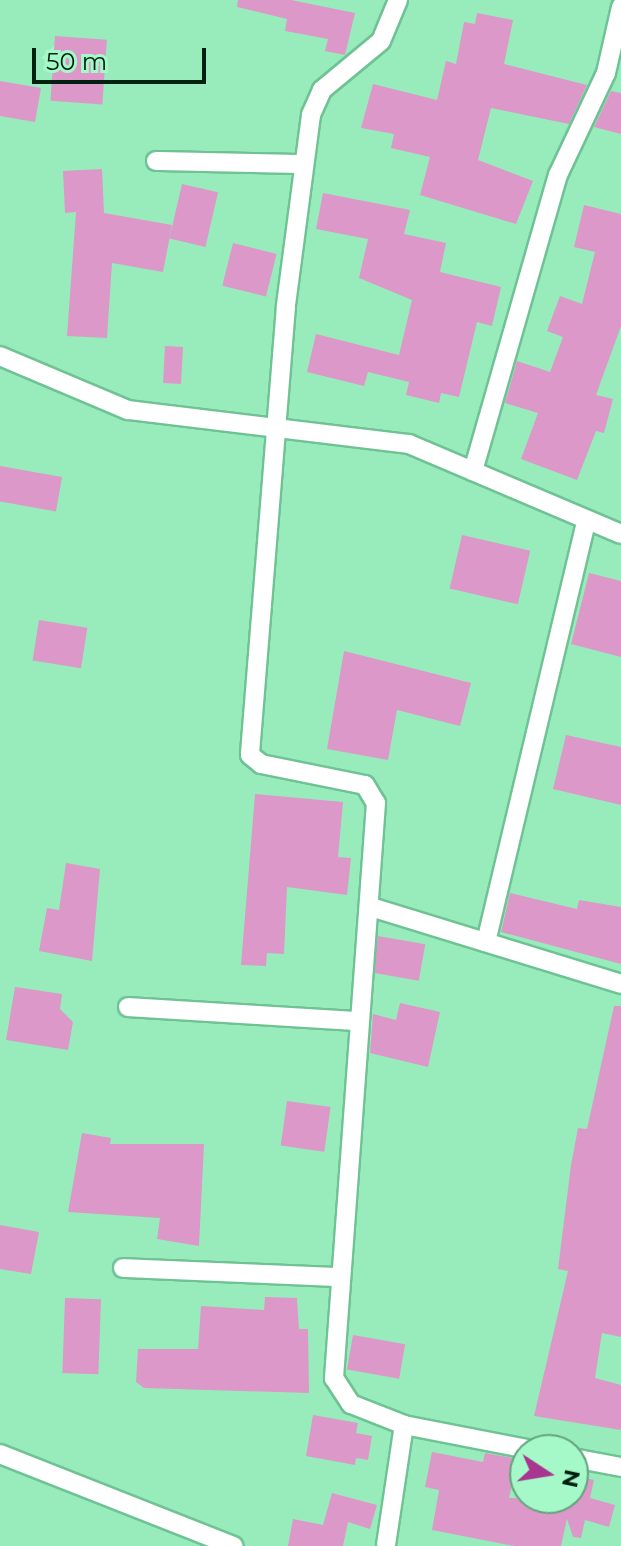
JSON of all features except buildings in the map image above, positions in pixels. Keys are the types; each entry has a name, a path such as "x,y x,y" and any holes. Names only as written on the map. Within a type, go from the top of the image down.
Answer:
{"street":[{"path":"398,0 381,41 322,90 301,164 250,755 261,764 365,785 376,803 371,907 359,1021 334,1378 340,1393 404,1425 509,1445"},
{"path":"473,471 558,175 606,73 621,7"},
{"path":"156,161 301,164"},
{"path":"0,356 128,410 278,431 370,436 473,471 621,534"},
{"path":"486,942 586,521"},
{"path":"371,907 621,984"},
{"path":"128,1007 359,1021"},
{"path":"123,1268 339,1277"},
{"path":"386,1545 404,1425"},
{"path":"0,1454 233,1546"},
{"path":"589,1461 621,1467"}]}
